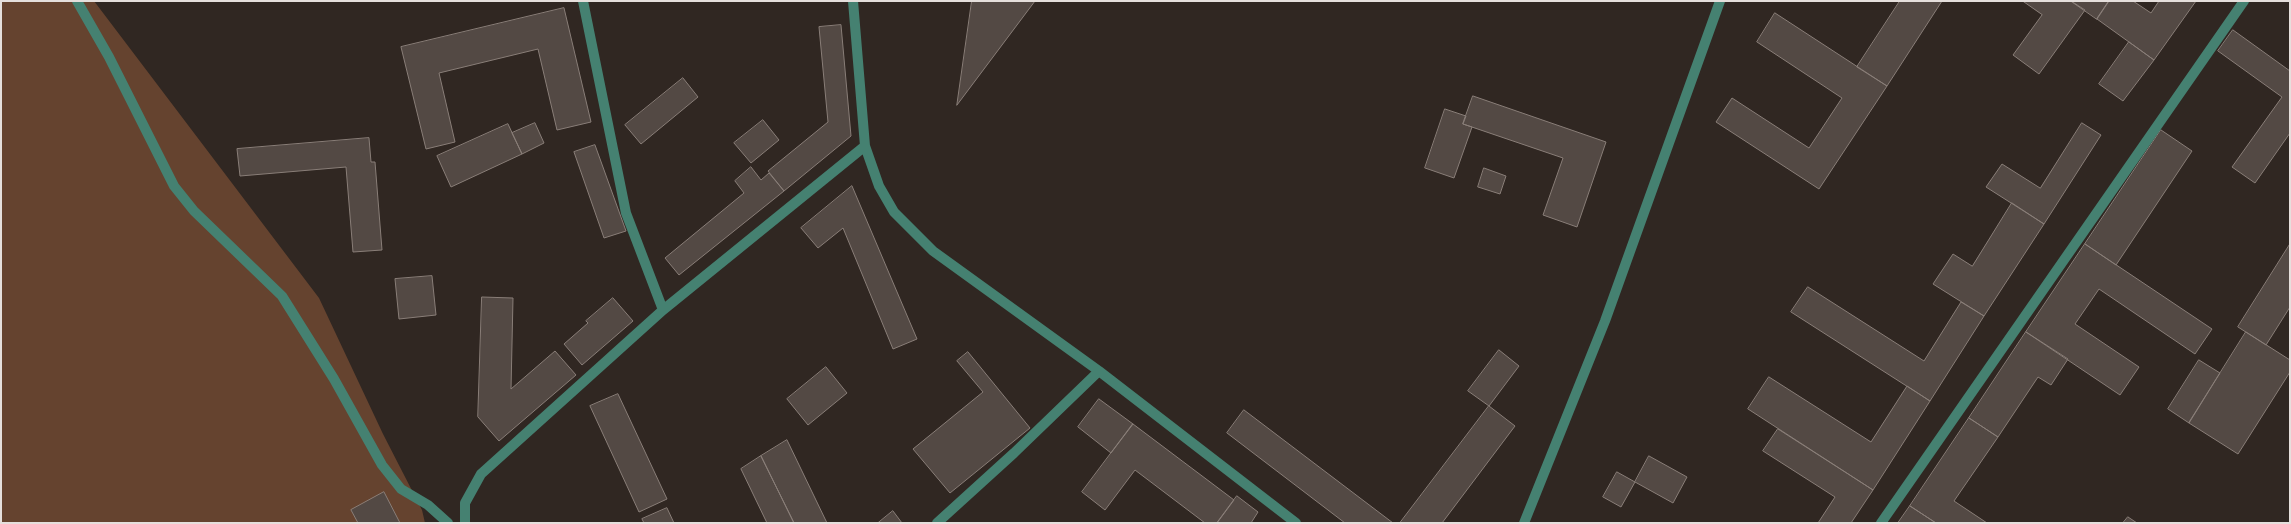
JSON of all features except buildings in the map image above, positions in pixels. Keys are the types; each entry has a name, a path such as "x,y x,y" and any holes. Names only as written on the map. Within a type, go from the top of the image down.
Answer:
{"street":[{"path":"77,1 109,57 174,186 194,210 282,296 334,380 382,465 401,489 428,504 448,523"},
{"path":"584,1 626,213 663,310"},
{"path":"853,1 865,146 878,186 894,212 933,251 1099,371 1296,523"},
{"path":"1524,523 1605,321 1720,1"},
{"path":"1881,523 2244,1"},
{"path":"465,523 465,503 481,474 663,310 865,146"},
{"path":"937,523 1099,371"}],"shaded area":[{"path":"1,1 94,1 319,298 383,434 422,510 425,523 1,523"}]}
